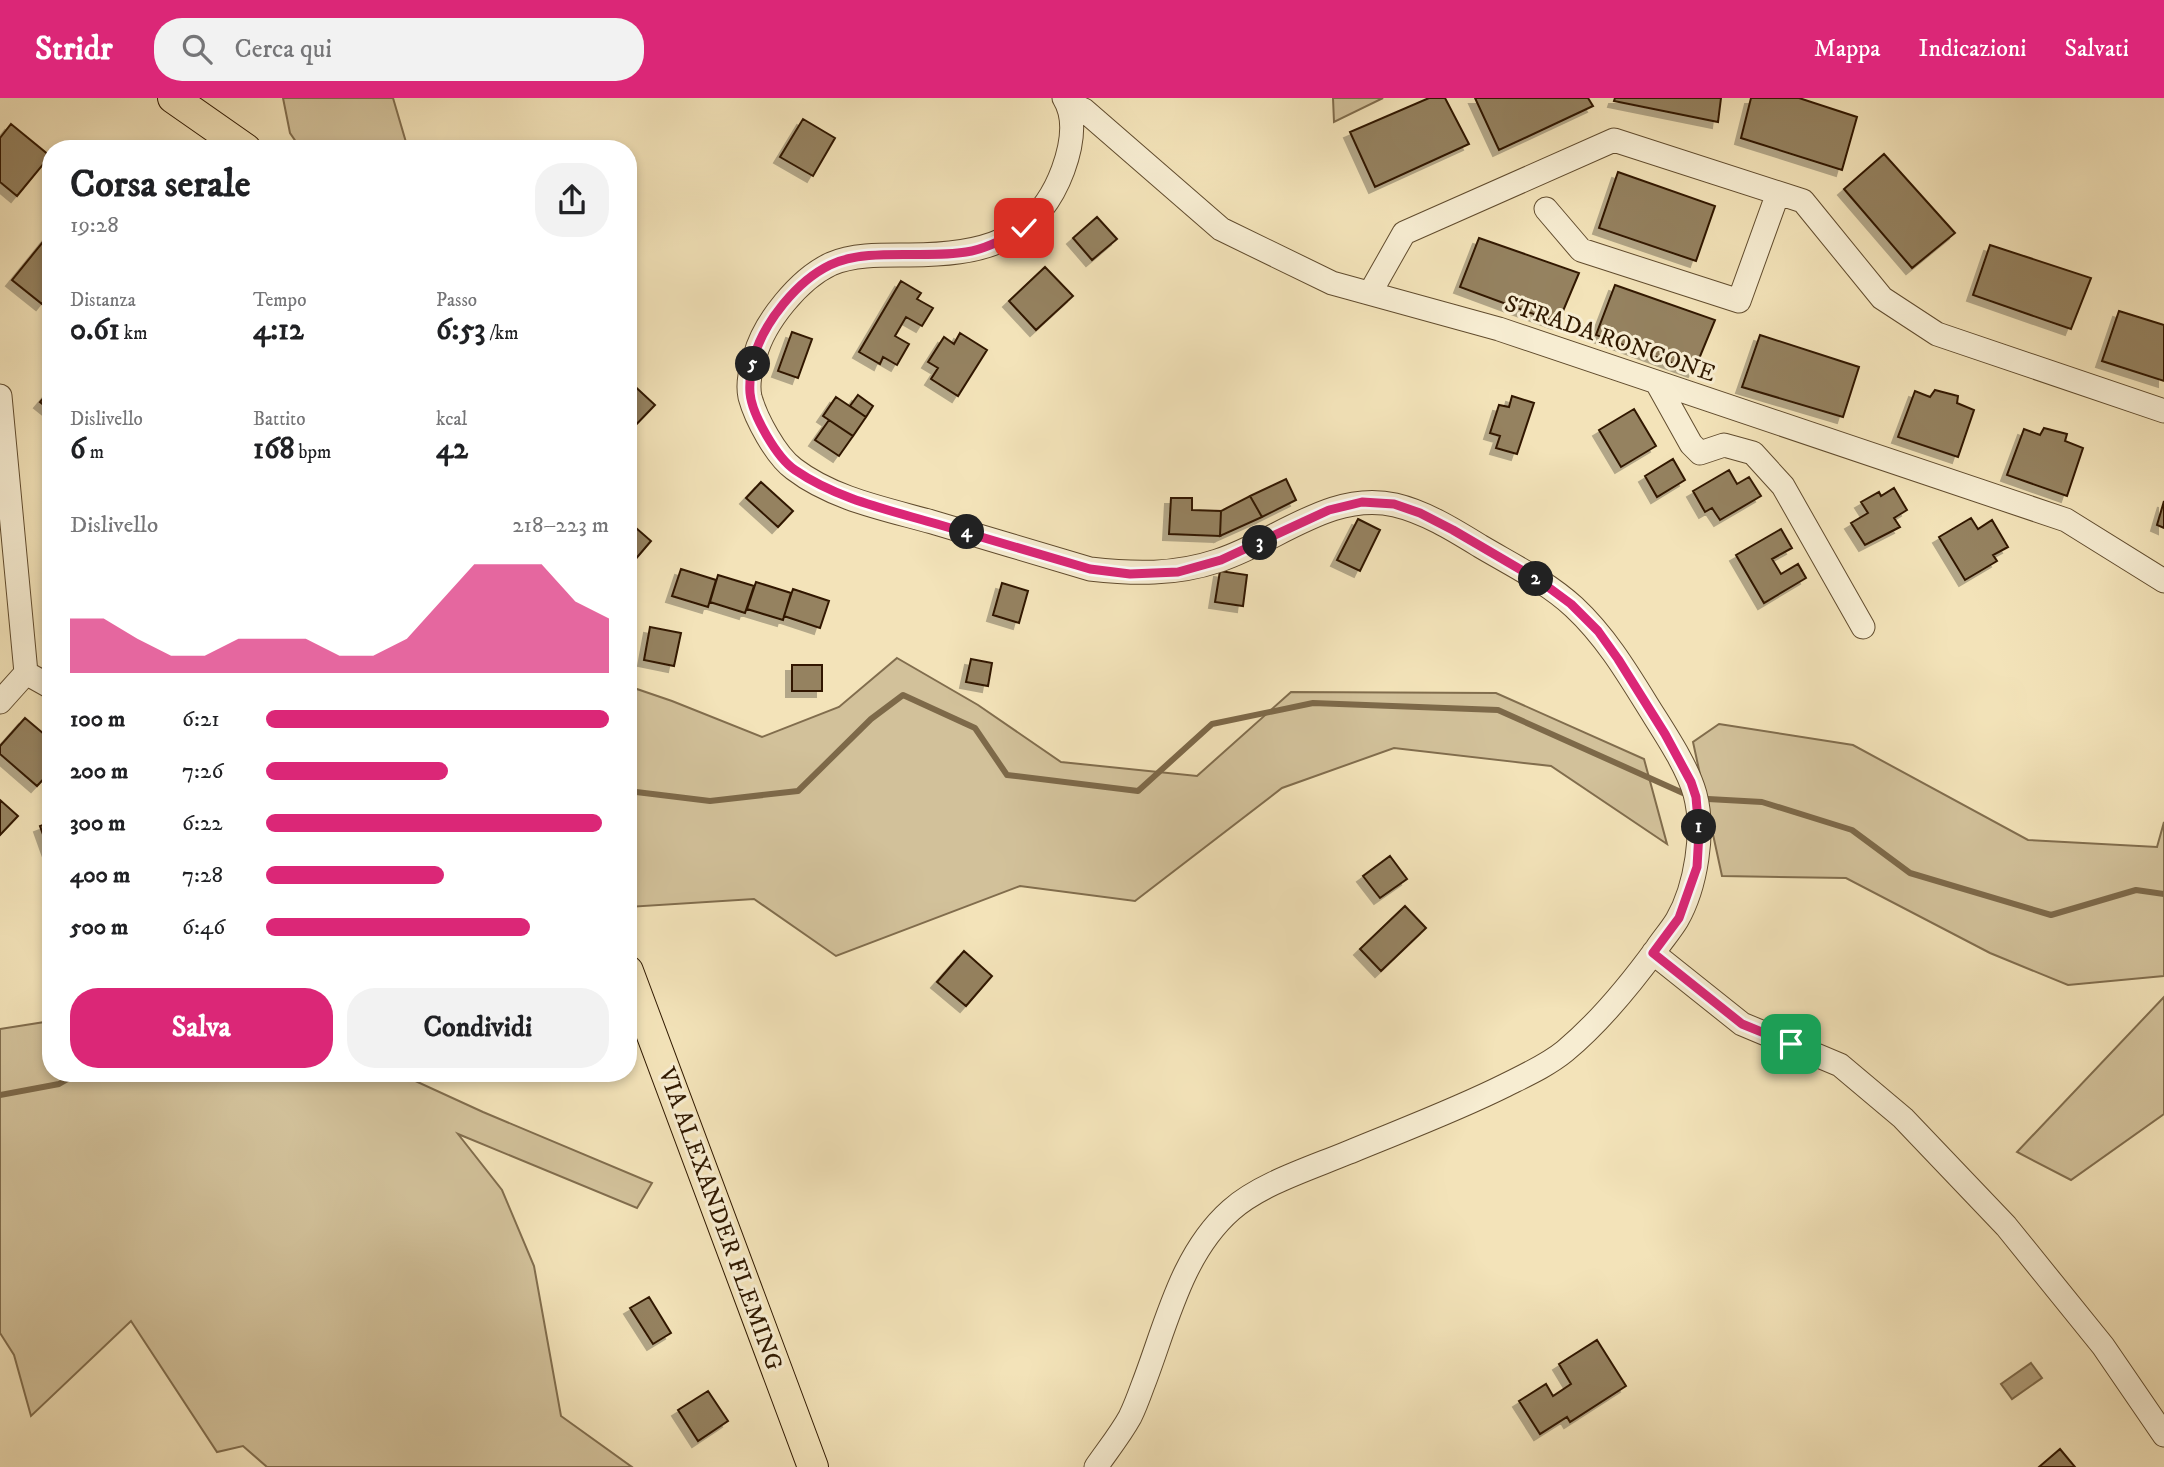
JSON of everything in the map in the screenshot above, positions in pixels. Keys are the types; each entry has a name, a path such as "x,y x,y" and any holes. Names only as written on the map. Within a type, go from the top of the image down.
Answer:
{"main road":[{"path":"173,98 233,140"},
{"name":"VIA ALEXANDER FLEMING","path":"637,995 813,1467"}],"street":[{"name":"STRADA RONCONE","path":"1065,100 1084,110 1221,229 1332,283 1499,329 2066,520 2164,581"},
{"path":"1065,100 1072,132 1068,158 1058,185 1044,207 1024,228 993,245 967,252 856,257 832,264 811,276 793,293 772,321 757,346 750,374 750,396 761,425 774,447 792,468 854,500 1090,569 1130,574 1178,572 1221,560 1329,510 1362,502 1394,504 1420,513 1540,581 1571,604 1598,631 1665,734 1691,782 1696,797 1699,832 1697,867 1679,918 1628,987 1562,1054 1478,1099 1270,1185 1232,1209 1207,1237 1189,1266 1169,1309 1131,1416 1096,1467"},
{"path":"1370,293 1404,233 1614,140 1803,201 1882,298 1937,334 2164,411"},
{"path":"1546,209 1581,250 1739,301 1778,193"},
{"path":"1657,383 1691,444 1700,453 1724,445 1753,453 1783,486 1863,627"},
{"path":"0,396 26,673 0,702"},
{"path":"26,673 42,682"},
{"path":"1653,953 1742,1024 1840,1065 1903,1118 2006,1226 2103,1346 2164,1435"}],"shaded area":[{"path":"283,98 393,98 405,140 295,140 290,133"},
{"path":"1333,98 1383,98 1334,122"},
{"path":"897,658 978,705 1061,762 1197,776 1291,692 1496,693 1644,759 1667,844 1551,766 1394,748 1282,788 1135,901 1020,886 836,956 754,899 637,906 637,689 762,737 839,707"},
{"path":"1719,724 1853,745 2028,840 2157,847 2164,822 2164,976 2068,985 1990,953 1846,878 1722,876 1693,742"},
{"path":"2164,997 2164,1114 2071,1180 2017,1152"},
{"path":"42,1022 42,1082 418,1082 652,1183 637,1208 458,1134 502,1190 534,1266 561,1416 632,1467 267,1467 243,1446 217,1452 131,1321 31,1416 14,1355 0,1333 0,1029"},
{"path":"2031,1363 2042,1378 2012,1399 2001,1384"}],"building":[{"path":"1429,98 1445,98 1469,144 1375,187 1350,132"},
{"path":"1475,98 1588,98 1593,106 1499,150"},
{"path":"1615,98 1721,98 1718,122 1614,101"},
{"path":"1751,98 1799,98 1857,117 1842,170 1741,138"},
{"path":"803,119 835,138 813,176 780,157"},
{"path":"11,124 42,149 42,166 17,196 0,182 0,138"},
{"path":"1884,154 1955,233 1912,268 1844,189"},
{"path":"1618,172 1715,206 1696,261 1599,228"},
{"path":"1097,217 1117,239 1092,260 1073,238"},
{"path":"1479,238 1579,273 1558,323 1460,287"},
{"path":"42,243 42,304 12,280"},
{"path":"1990,245 2091,278 2071,329 1973,295"},
{"path":"1045,267 1073,296 1036,330 1009,301"},
{"path":"901,281 921,293 917,299 933,308 922,326 906,317 895,336 909,344 897,365 883,357 880,364 859,352"},
{"path":"1615,285 1715,320 1694,371 1596,335"},
{"path":"2119,311 2164,325 2164,381 2102,361"},
{"path":"792,332 812,339 798,378 778,371"},
{"path":"960,333 987,350 958,396 931,379 938,368 928,362 944,337 954,344"},
{"path":"1760,335 1859,367 1843,417 1742,387"},
{"path":"637,388 655,405 637,424"},
{"path":"1935,390 1958,396 1957,403 1974,410 1958,457 1898,437 1915,391 1930,397"},
{"path":"858,395 873,406 866,417 850,406"},
{"path":"1512,396 1534,403 1517,454 1496,448 1500,436 1490,433 1499,405 1509,407"},
{"path":"836,397 866,417 853,436 823,416"},
{"path":"1634,409 1656,446 1621,467 1599,430"},
{"path":"829,420 853,436 839,456 815,440"},
{"path":"2044,428 2067,434 2065,441 2083,448 2067,496 2007,475 2024,429 2040,435"},
{"path":"1673,459 1685,480 1657,497 1645,476"},
{"path":"1729,470 1737,484 1749,477 1761,496 1720,520 1712,508 1705,512 1693,491"},
{"path":"1286,479 1296,500 1262,517 1250,496"},
{"path":"761,482 793,511 778,527 746,498"},
{"path":"1894,488 1907,510 1894,518 1900,527 1865,545 1851,523 1868,513 1861,502 1879,492 1881,496"},
{"path":"1250,496 1262,517 1220,536 1221,511"},
{"path":"1171,498 1192,498 1192,510 1221,511 1220,536 1169,534"},
{"path":"2164,501 2164,528 2157,525"},
{"path":"1971,518 1978,529 1992,520 2008,547 1993,555 1997,561 1965,580 1939,537"},
{"path":"1358,519 1380,530 1360,571 1337,560"},
{"path":"637,529 651,541 637,557"},
{"path":"1781,529 1792,548 1772,559 1781,574 1798,564 1806,578 1764,603 1736,555"},
{"path":"681,569 716,580 708,607 672,596"},
{"path":"1220,571 1247,575 1243,606 1215,602"},
{"path":"718,575 754,586 745,613 710,602"},
{"path":"756,582 791,593 783,620 747,609"},
{"path":"1002,583 1028,591 1019,623 993,615"},
{"path":"793,589 829,601 820,628 784,616"},
{"path":"650,627 681,633 674,666 644,660"},
{"path":"971,659 992,663 988,686 966,682"},
{"path":"792,665 822,665 822,691 792,691"},
{"path":"25,718 42,732 42,781 37,786 0,754 0,746"},
{"path":"0,800 18,816 0,835"},
{"path":"1390,856 1407,879 1380,898 1363,876"},
{"path":"1405,906 1426,928 1381,971 1360,949"},
{"path":"964,951 992,976 966,1006 937,982"},
{"path":"649,1297 671,1333 653,1344 630,1308"},
{"path":"1597,1340 1626,1386 1570,1422 1567,1417 1540,1434 1519,1401 1546,1384 1553,1396 1571,1384 1559,1364"},
{"path":"708,1391 728,1421 698,1441 678,1410"},
{"path":"2060,1449 2075,1467 2039,1467"}],"waterway":[{"path":"637,792 710,801 798,791 871,719 903,695 975,728 1007,775 1138,791 1212,724 1313,703 1498,710 1683,793"},
{"path":"1708,799 1762,802 1852,830 1910,873 2051,915 2136,890 2164,894"},
{"path":"0,1095 62,1082"}],"route":[{"path":"1024,228 993,245 967,252 856,257 832,264 811,276 793,293 757,346 750,374 750,396 761,425 774,447 792,468 854,500 1090,569 1130,574 1178,572 1221,560 1329,510 1362,502 1394,504 1420,513 1453,530 1540,581 1571,604 1598,631 1618,659 1665,734 1691,782 1696,797 1699,832 1697,867 1679,918 1653,953 1742,1024 1791,1044"}]}
